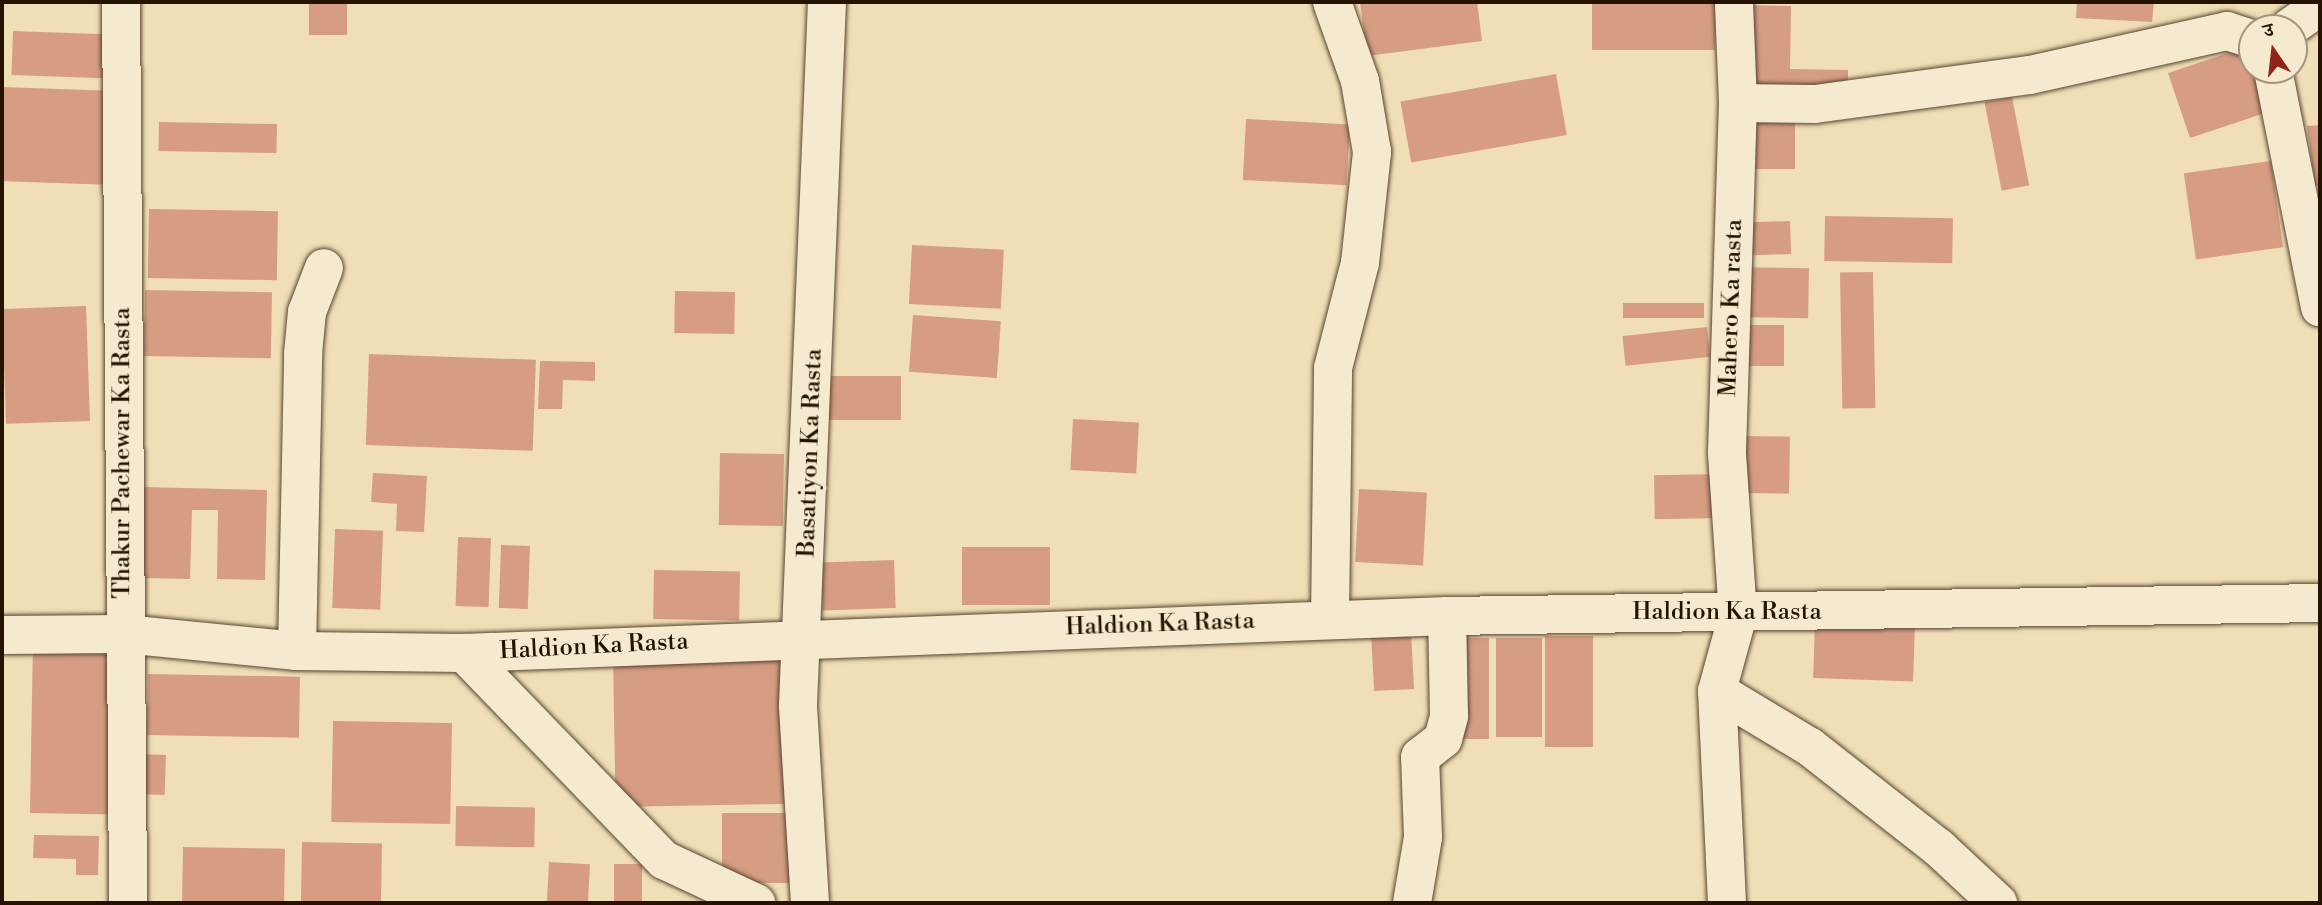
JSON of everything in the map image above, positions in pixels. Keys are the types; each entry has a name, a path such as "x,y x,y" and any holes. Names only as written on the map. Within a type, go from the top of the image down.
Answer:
{"street":[{"name":"Thakur Pachewar Ka Rasta","path":"121,2 128,903"},
{"name":"Basatiyon Ka Rasta","path":"810,903 798,705 804,637 827,2"},
{"path":"1330,620 1333,368 1360,263 1372,152 1360,81 1332,2"},
{"name":"Mahero Ka rasta","path":"1727,903 1717,691 1738,615 1727,452 1738,103 1734,2"},
{"path":"1738,103 1815,104 2030,75 2238,24"},
{"path":"2276,84 2320,307"},
{"path":"297,651 303,354 307,312 324,268"},
{"name":"Haldion Ka Rasta","path":"2,635 124,634 297,651 464,653 804,637 1447,616 1738,615 2320,603"},
{"path":"1412,903 1423,837 1420,757 1443,739 1449,716 1447,616"},
{"path":"464,653 664,860 757,903"},
{"path":"1717,691 1810,747 1939,848 1998,903"}],"building":[{"path":"309,2 347,2 347,35 309,35"},
{"path":"1360,2 1477,2 1482,41 1367,56"},
{"path":"1592,2 1715,2 1715,50 1592,50"},
{"path":"2077,2 2154,2 2152,22 2076,18"},
{"path":"1749,5 1791,6 1790,69 1848,70 1848,97 1748,96"},
{"path":"13,31 112,34 110,78 11,75"},
{"path":"2238,50 2238,84 2266,84 2274,110 2190,138 2168,73"},
{"path":"1556,74 1567,135 1411,162 1400,101"},
{"path":"2,87 109,91 106,185 2,181"},
{"path":"2012,97 2029,185 2002,191 1985,102"},
{"path":"1754,110 1795,110 1795,169 1754,169"},
{"path":"1246,119 1350,124 1347,185 1243,180"},
{"path":"159,122 277,124 276,153 158,151"},
{"path":"2320,125 2320,185 2315,186 2307,126"},
{"path":"2271,161 2283,247 2196,259 2184,173"},
{"path":"149,209 278,211 277,280 148,278"},
{"path":"1825,216 1953,218 1952,263 1824,261"},
{"path":"1790,221 1791,254 1752,255 1751,222"},
{"path":"912,245 1004,250 1001,309 909,304"},
{"path":"1737,267 1809,268 1808,318 1736,317"},
{"path":"1873,272 1875,408 1842,409 1840,273"},
{"path":"145,290 272,292 271,358 144,356"},
{"path":"675,291 735,292 734,334 674,333"},
{"path":"1623,303 1704,303 1704,318 1623,318"},
{"path":"86,306 90,421 6,424 2,309"},
{"path":"913,315 1001,321 997,378 909,372"},
{"path":"1742,325 1784,325 1784,366 1742,366"},
{"path":"1707,327 1710,357 1626,366 1622,336"},
{"path":"369,354 536,360 533,451 366,445"},
{"path":"540,361 595,362 595,381 563,380 562,409 538,409"},
{"path":"822,376 901,376 901,420 822,420"},
{"path":"1073,419 1139,422 1136,473 1070,470"},
{"path":"1745,436 1790,437 1789,494 1744,493"},
{"path":"720,453 784,454 783,526 719,525"},
{"path":"373,473 427,476 424,532 396,531 397,504 371,502"},
{"path":"1720,474 1721,518 1655,519 1654,475"},
{"path":"143,487 267,490 265,580 217,579 218,510 192,510 190,579 141,578"},
{"path":"1359,489 1427,493 1423,565 1355,562"},
{"path":"335,529 383,531 380,610 332,608"},
{"path":"458,537 491,538 489,607 456,606"},
{"path":"501,545 530,546 528,609 499,608"},
{"path":"962,547 1050,547 1050,605 962,605"},
{"path":"894,560 896,608 823,611 821,563"},
{"path":"654,570 740,572 739,620 653,619"},
{"path":"1815,623 1915,626 1913,681 1813,678"},
{"path":"1411,631 1414,689 1374,691 1371,633"},
{"path":"1545,636 1593,636 1593,747 1545,747"},
{"path":"1460,638 1489,638 1489,739 1460,739"},
{"path":"1496,638 1542,638 1542,737 1496,737"},
{"path":"33,640 117,641 114,814 30,813"},
{"path":"782,657 785,804 616,807 613,660"},
{"path":"148,674 300,677 299,738 147,735"},
{"path":"333,721 452,723 450,824 331,822"},
{"path":"136,754 166,755 165,795 135,794"},
{"path":"456,806 535,807 534,847 455,846"},
{"path":"722,813 793,813 793,883 722,883"},
{"path":"34,835 99,836 98,875 76,875 76,859 33,858"},
{"path":"302,842 382,843 381,903 301,903"},
{"path":"183,847 285,849 284,903 182,902"},
{"path":"549,862 590,864 588,903 547,903"},
{"path":"614,864 642,864 642,903 614,903"}]}
